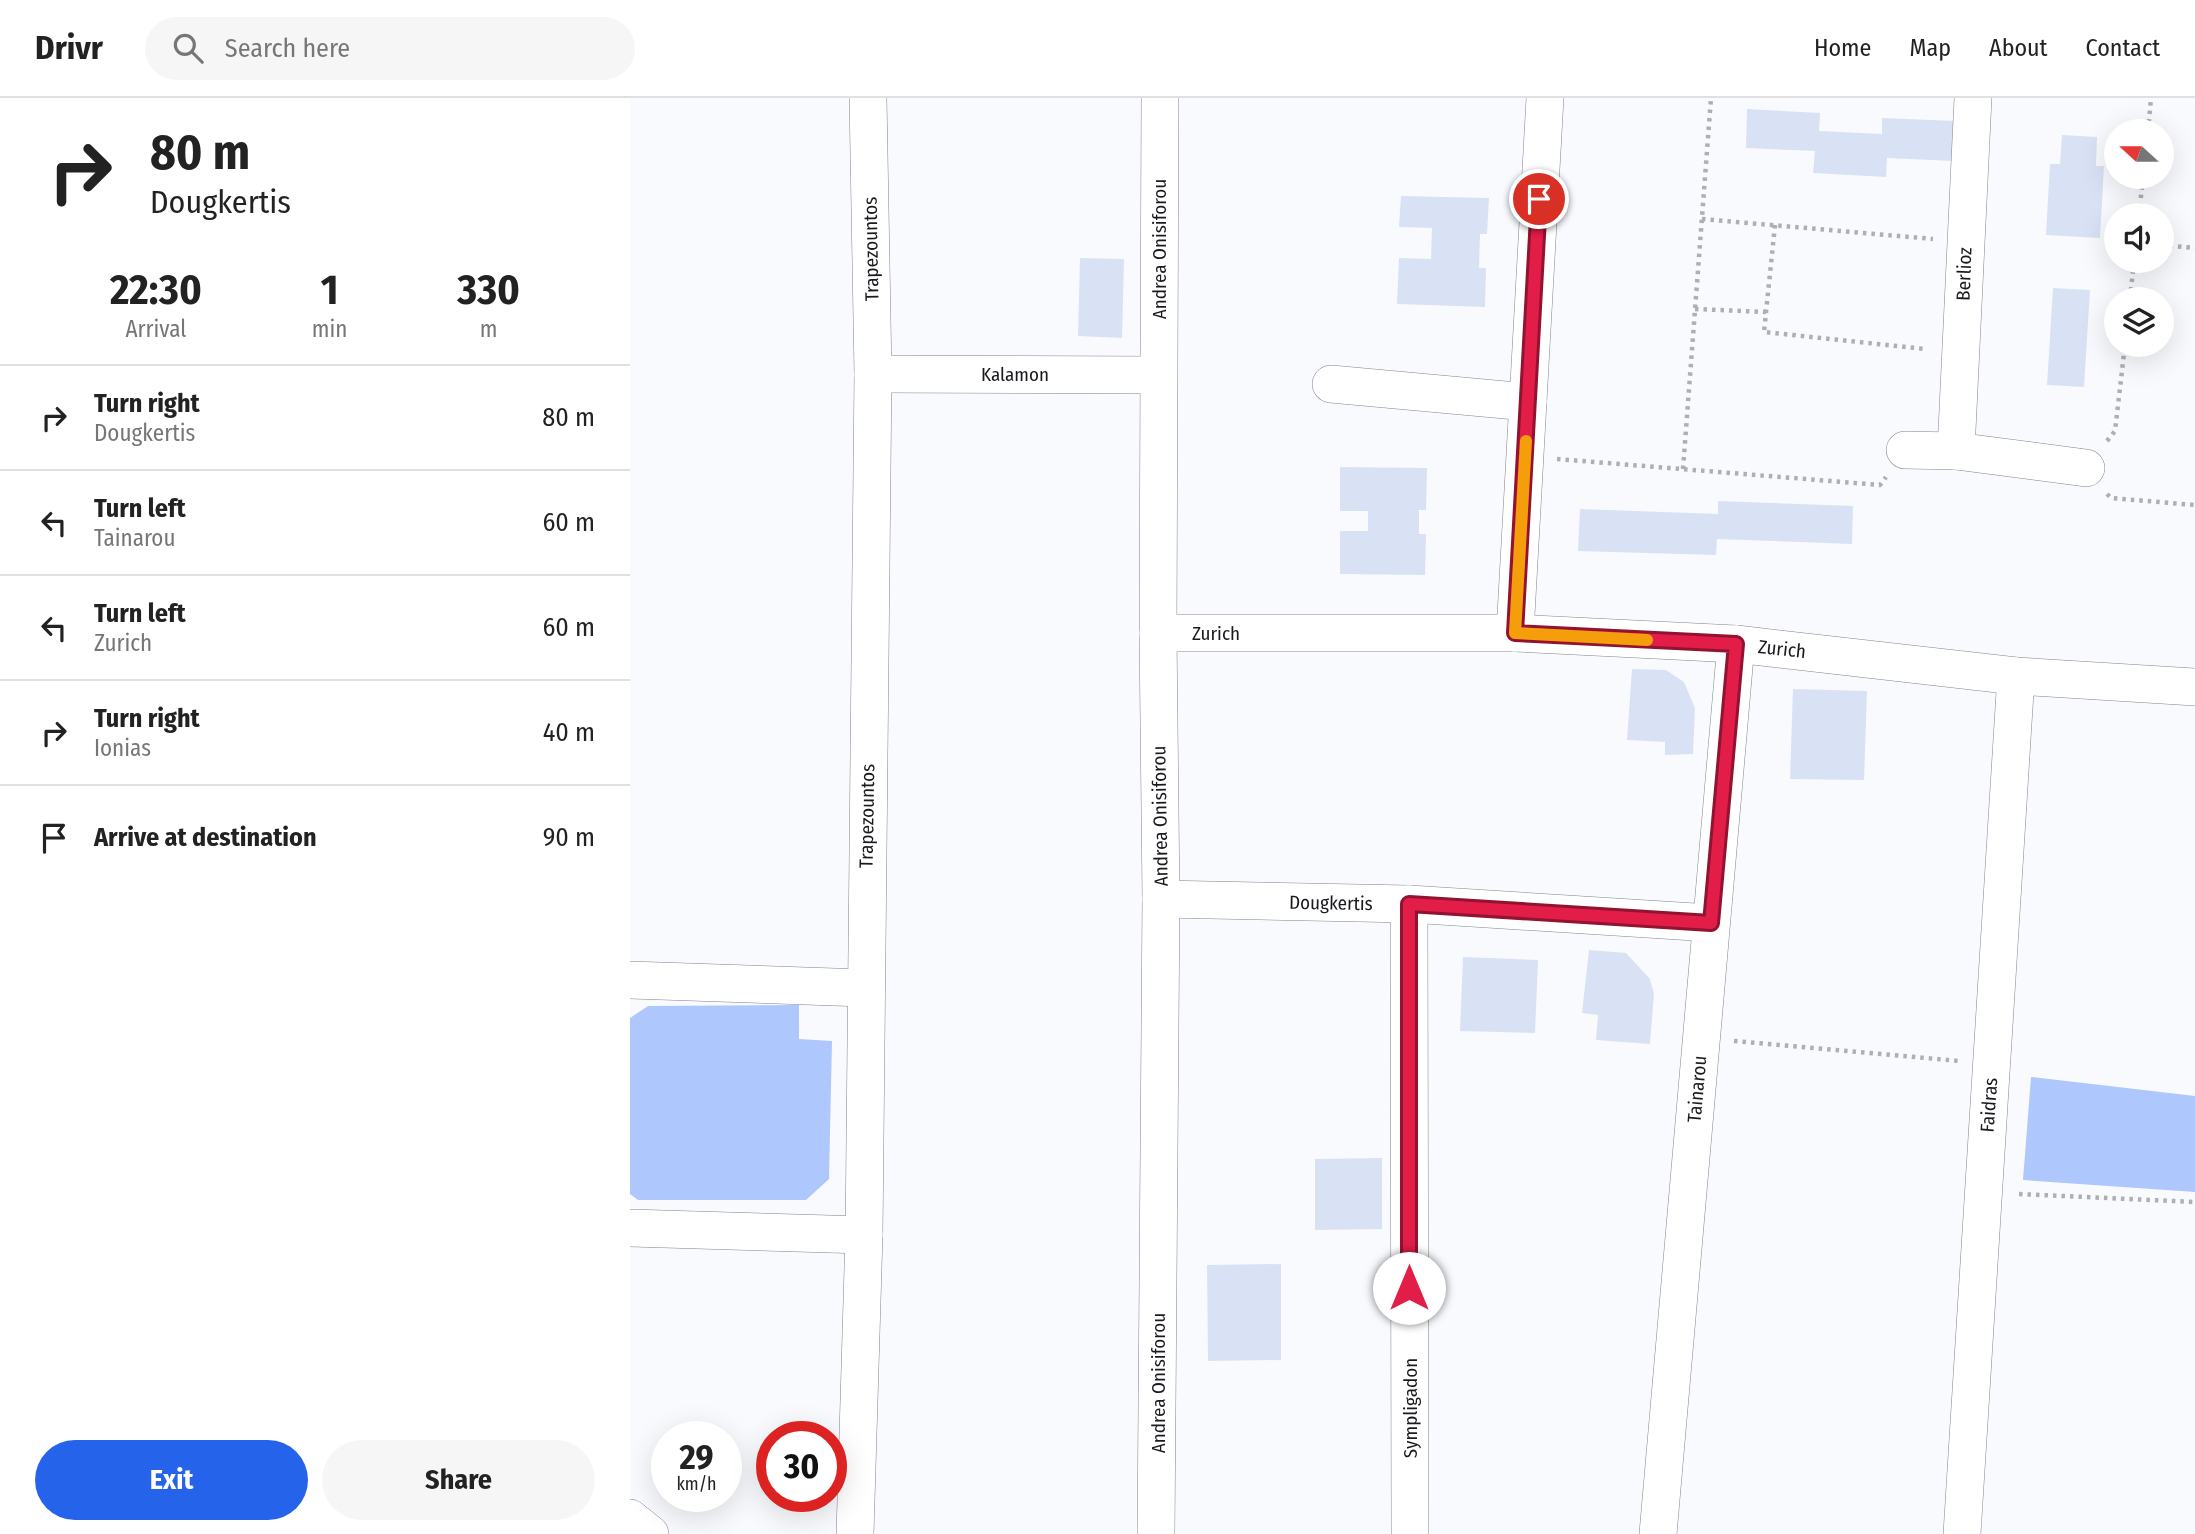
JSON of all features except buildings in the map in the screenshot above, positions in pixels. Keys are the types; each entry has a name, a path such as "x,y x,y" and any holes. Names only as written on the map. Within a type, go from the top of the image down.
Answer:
{"street":[{"name":"Trapezountos","path":"855,1534 864,1235 864,988 873,374 869,98"},
{"name":"Andrea Onisiforou","path":"1156,1534 1161,899 1158,633 1160,98"},
{"path":"1515,633 1545,98"},
{"name":"Berlioz","path":"1956,451 1973,98"},
{"name":"Kalamon","path":"873,374 1158,375"},
{"path":"1331,384 1528,402"},
{"path":"1905,450 1956,451 2086,468"},
{"name":"Zurich","path":"1158,633 1515,633 1736,644 2016,676 2195,687"},
{"name":"Tainarou","path":"1658,1534 1736,644"},
{"name":"Faidras","path":"1962,1534 2016,676"},
{"name":"Dougkertis","path":"1161,899 1409,904 1711,923"},
{"name":"Sympligadon","path":"1409,904 1410,1534"},
{"path":"630,980 864,988"},
{"path":"630,1228 864,1235"},
{"path":"630,1518 650,1534"}],"path":[{"path":"1683,469 1711,98"},
{"path":"2149,119 2151,98"},
{"path":"1702,219 1966,242"},
{"path":"1774,225 1764,332 1961,352"},
{"path":"2174,246 2195,248"},
{"path":"1695,309 1766,312"},
{"path":"2124,357 2115,431 2086,468 2111,498 2195,505"},
{"path":"1525,457 1880,485 1905,450"},
{"path":"1701,1038 1992,1063"},
{"path":"1983,1192 2195,1202"}],"shaded area":[{"path":"799,1005 799,1039 832,1041 829,1179 806,1200 638,1200 630,1194 630,1018 648,1006"},
{"path":"2031,1077 2195,1096 2195,1192 2023,1180"}],"slow traffic":[{"path":"1526,441 1515,633 1647,640"}],"route":[{"path":"1409,1288 1409,904 1711,923 1736,644 1515,633 1539,199"}]}
